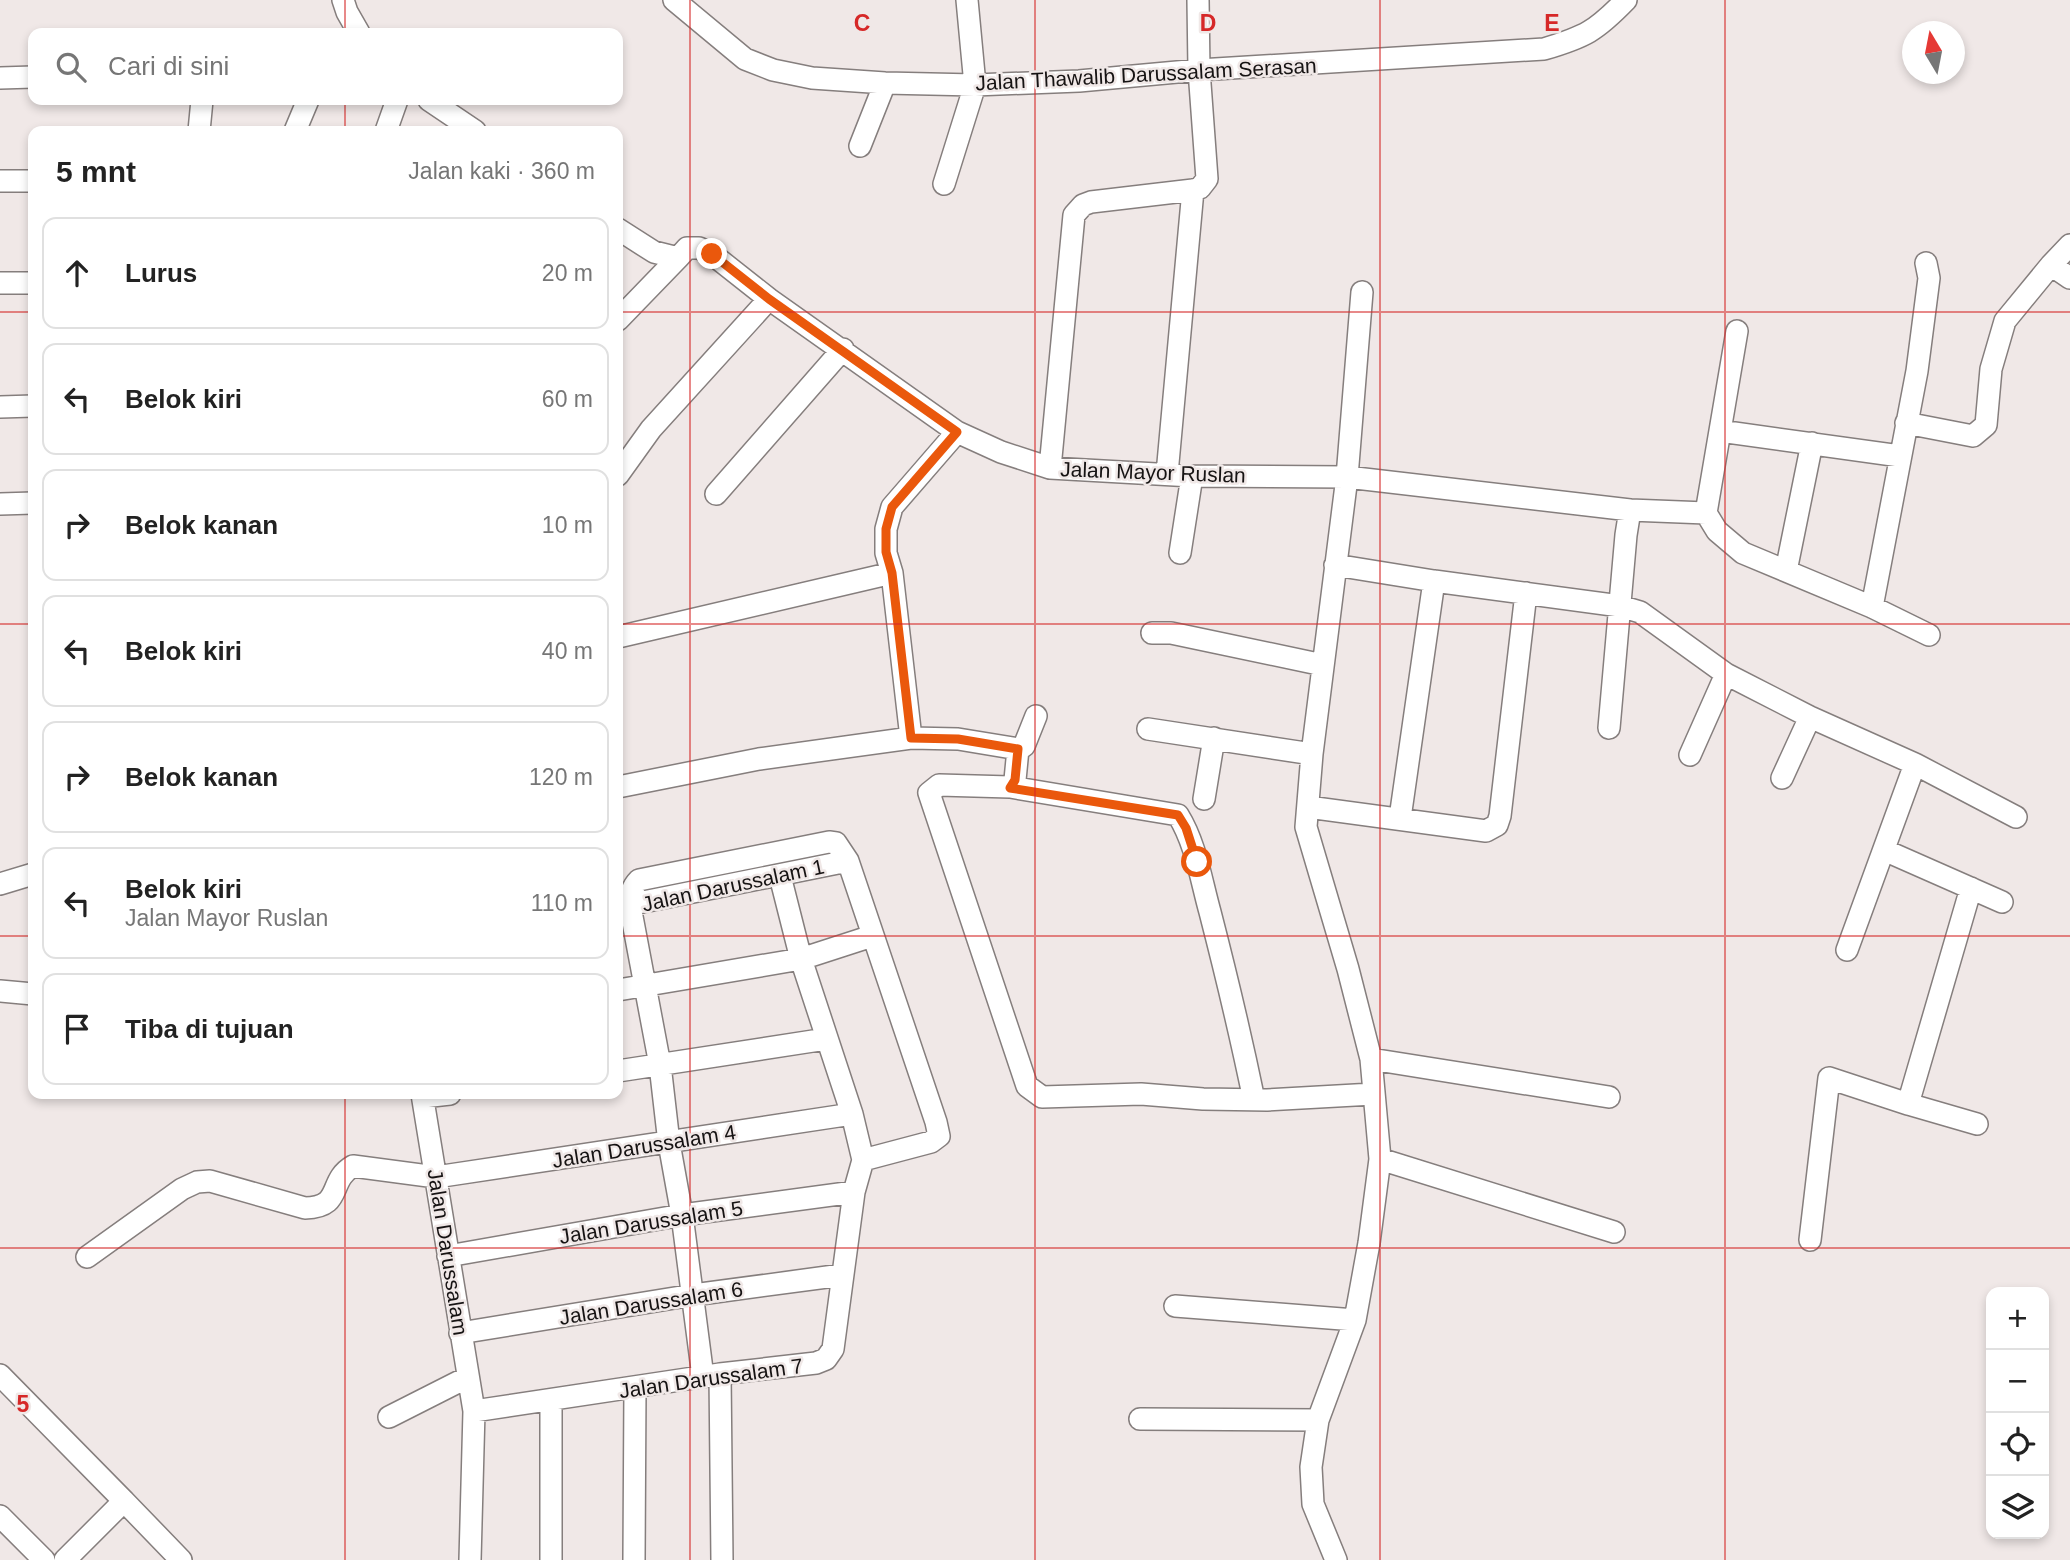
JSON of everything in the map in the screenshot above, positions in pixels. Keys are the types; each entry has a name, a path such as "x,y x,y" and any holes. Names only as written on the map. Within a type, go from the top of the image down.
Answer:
{"street":[{"path":"944,184 975,85 967,0"},
{"path":"1049,468 1074,215 1077,209 1091,202 1193,190 1200,188 1207,179 1199,70 1198,0"},
{"name":"Jalan Thawalib Darussalam Serasan","path":"679,1 745,59 773,69 811,78 975,85 1079,81 1199,70 1544,49 1586,34 1602,24 1626,0"},
{"path":"338,28 345,6"},
{"path":"345,6 356,28"},
{"path":"0,78 28,77"},
{"path":"860,146 885,83"},
{"path":"200,126 202,105"},
{"path":"297,126 306,105"},
{"path":"388,126 395,105"},
{"path":"436,105 468,126"},
{"path":"0,181 28,181"},
{"path":"1167,474 1193,190"},
{"name":"Jalan Mayor Ruslan","path":"623,232 654,253 678,258 687,248 699,248 712,254 769,299 844,349 957,432 1001,452 1049,468 1192,476 1347,477 1630,510 1706,513"},
{"path":"1906,423 1973,436 1986,425 1991,369 2005,321 2070,245"},
{"path":"623,315 678,258"},
{"path":"1872,607 1917,371 1929,278 1926,263"},
{"path":"2051,265 2070,278"},
{"path":"0,283 28,283"},
{"path":"1336,1560 1313,1504 1311,1467 1318,1420 1355,1320 1380,1159 1371,1059 1348,969 1306,827 1312,754 1347,477 1362,292"},
{"path":"623,468 652,429 769,299"},
{"path":"1737,331 1706,513 1717,531 1744,553 1872,607 1929,635"},
{"path":"716,494 844,349"},
{"path":"0,407 28,406"},
{"path":"1720,431 1900,456"},
{"path":"911,738 892,573 886,552 886,529 892,507 957,432"},
{"path":"1786,571 1812,443"},
{"path":"1180,553 1192,476"},
{"path":"0,504 28,503"},
{"path":"1609,728 1630,510"},
{"path":"1335,565 1620,606 1640,612 1726,674 1810,718 1915,764 2016,817"},
{"path":"623,636 892,573"},
{"path":"1400,818 1434,581"},
{"path":"1308,807 1486,831 1497,825 1526,593"},
{"path":"1152,633 1171,633 1323,665"},
{"path":"1690,755 1726,674"},
{"path":"623,786 759,759 911,738 958,739 1018,749 1024,746 1036,716"},
{"path":"1782,778 1810,718"},
{"path":"1148,729 1312,754"},
{"path":"1204,799 1214,738"},
{"path":"1010,788 1015,780 1018,749"},
{"path":"1847,950 1915,764"},
{"path":"1254,1100 1234,1006 1200,875 1186,828 1178,815 1010,788 939,785 929,793 1027,1086 1042,1097 1141,1094 1254,1100 1373,1094"},
{"path":"722,1560 711,1376 693,1295 669,1143 660,1065 624,907 633,886 646,877 829,842 836,843 848,860 939,1136 931,1142 863,1160"},
{"path":"1884,850 2002,902"},
{"name":"Jalan Darussalam 1","path":"624,907 848,860"},
{"path":"0,884 28,876"},
{"name":"Jalan Darussalam 7","path":"474,1411 816,1363 827,1359 833,1349 854,1192 863,1160 852,1114 801,959 780,876"},
{"path":"1908,1104 1971,888"},
{"path":"623,989 801,959 872,936"},
{"path":"0,991 28,994"},
{"path":"623,1070 826,1040"},
{"path":"1371,1059 1609,1097"},
{"path":"1810,1240 1829,1078 1977,1124"},
{"name":"Jalan Darussalam","path":"423,1099 474,1411 470,1560"},
{"name":"Jalan Darussalam 4","path":"87,1257 182,1189 197,1182 210,1181 305,1208 319,1208 329,1202 344,1171 353,1166 436,1177 852,1114"},
{"path":"1380,1159 1614,1232"},
{"name":"Jalan Darussalam 5","path":"448,1256 682,1215 854,1192"},
{"name":"Jalan Darussalam 6","path":"460,1333 693,1295 842,1275"},
{"path":"1174,1306 1355,1320"},
{"path":"0,1375 181,1560"},
{"path":"388,1417 468,1377"},
{"path":"634,1560 635,1388"},
{"path":"551,1401 551,1560"},
{"path":"1140,1419 1318,1420"},
{"path":"65,1560 124,1501"},
{"path":"0,1516 44,1560"}],"route":[{"path":"712,254 769,299 844,349 957,432 892,507 886,529 886,552 892,573 911,738 958,739 1018,749 1015,780 1010,788 1178,815 1186,828 1197,862"}]}
